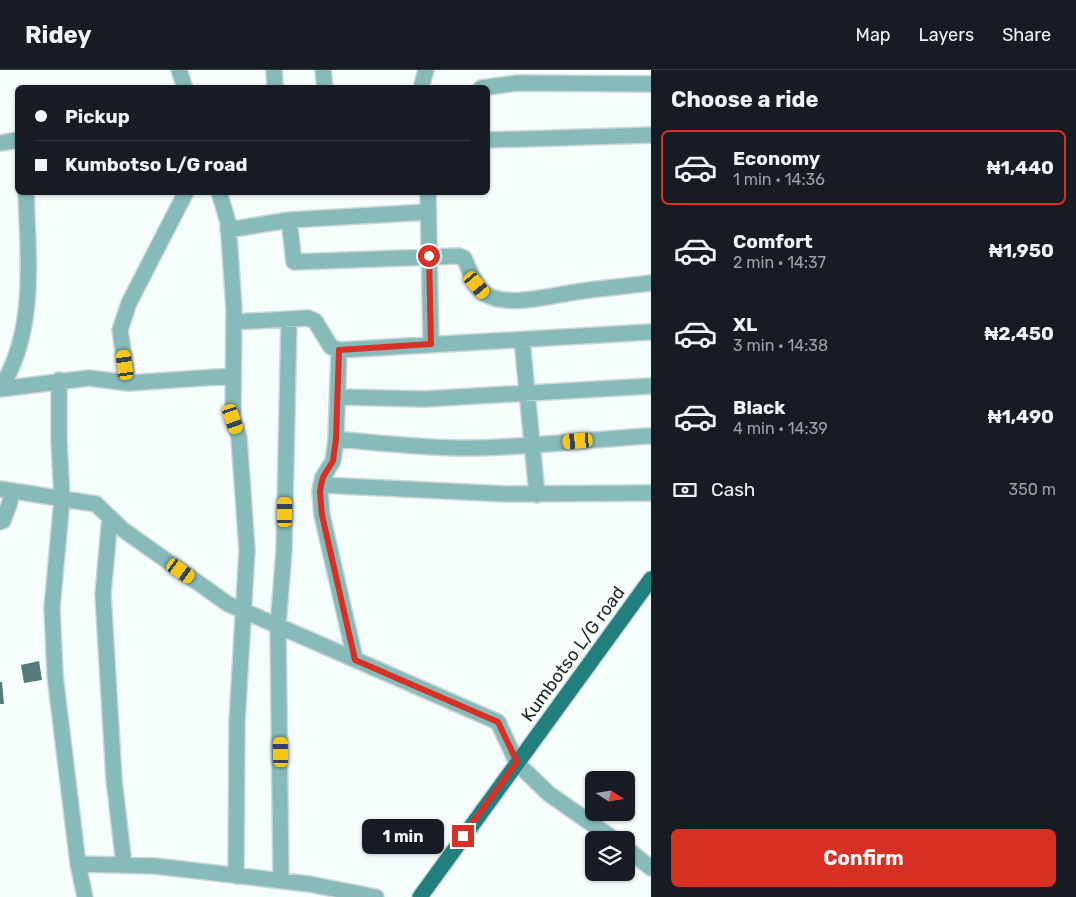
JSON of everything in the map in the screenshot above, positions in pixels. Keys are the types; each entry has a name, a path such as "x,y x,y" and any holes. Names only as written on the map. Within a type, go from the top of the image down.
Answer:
{"main road":[{"name":"Kumbotso L/G road","path":"420,897 651,579"}],"street":[{"path":"179,70 185,85"},
{"path":"274,70 275,85"},
{"path":"324,70 325,85"},
{"path":"422,85 426,70"},
{"path":"490,87 517,83 651,84"},
{"path":"490,140 651,135"},
{"path":"0,143 15,140"},
{"path":"0,389 11,373 19,350 26,309 29,281 26,195"},
{"path":"128,383 120,330 123,320 129,303 184,195"},
{"path":"220,195 228,222 234,322 233,419 239,437 247,550 237,722 236,876"},
{"path":"428,195 431,344"},
{"path":"228,230 289,220 428,212"},
{"path":"289,220 294,262 460,256 464,258 483,293 506,300 530,299 651,283"},
{"path":"234,322 308,318 315,321 331,347 339,350 651,332"},
{"path":"281,881 278,626 284,551 290,319"},
{"path":"522,340 533,445 536,495"},
{"path":"339,350 336,439 333,461 323,477 320,492 322,515 355,660"},
{"path":"0,389 59,380 89,378 128,383 233,376"},
{"path":"59,380 59,440 62,499 52,608 56,675 78,864 85,897"},
{"path":"338,397 424,399 651,386"},
{"path":"336,439 450,448 533,445 651,436"},
{"path":"321,485 536,495 651,494"},
{"path":"0,522 7,511 6,490 96,504 122,529 228,604 498,722 517,762 549,794 602,831"},
{"path":"110,517 103,594 114,779 124,865"},
{"path":"635,855 651,868"},
{"path":"78,864 155,866 281,881 376,897"}],"building":[{"path":"39,661 42,680 24,683 21,665"},
{"path":"0,682 2,682 4,704 0,704"}],"route":[{"path":"429,256 431,344 339,350 336,439 333,461 323,477 320,492 322,515 355,660 498,722 517,762 463,836"}]}
